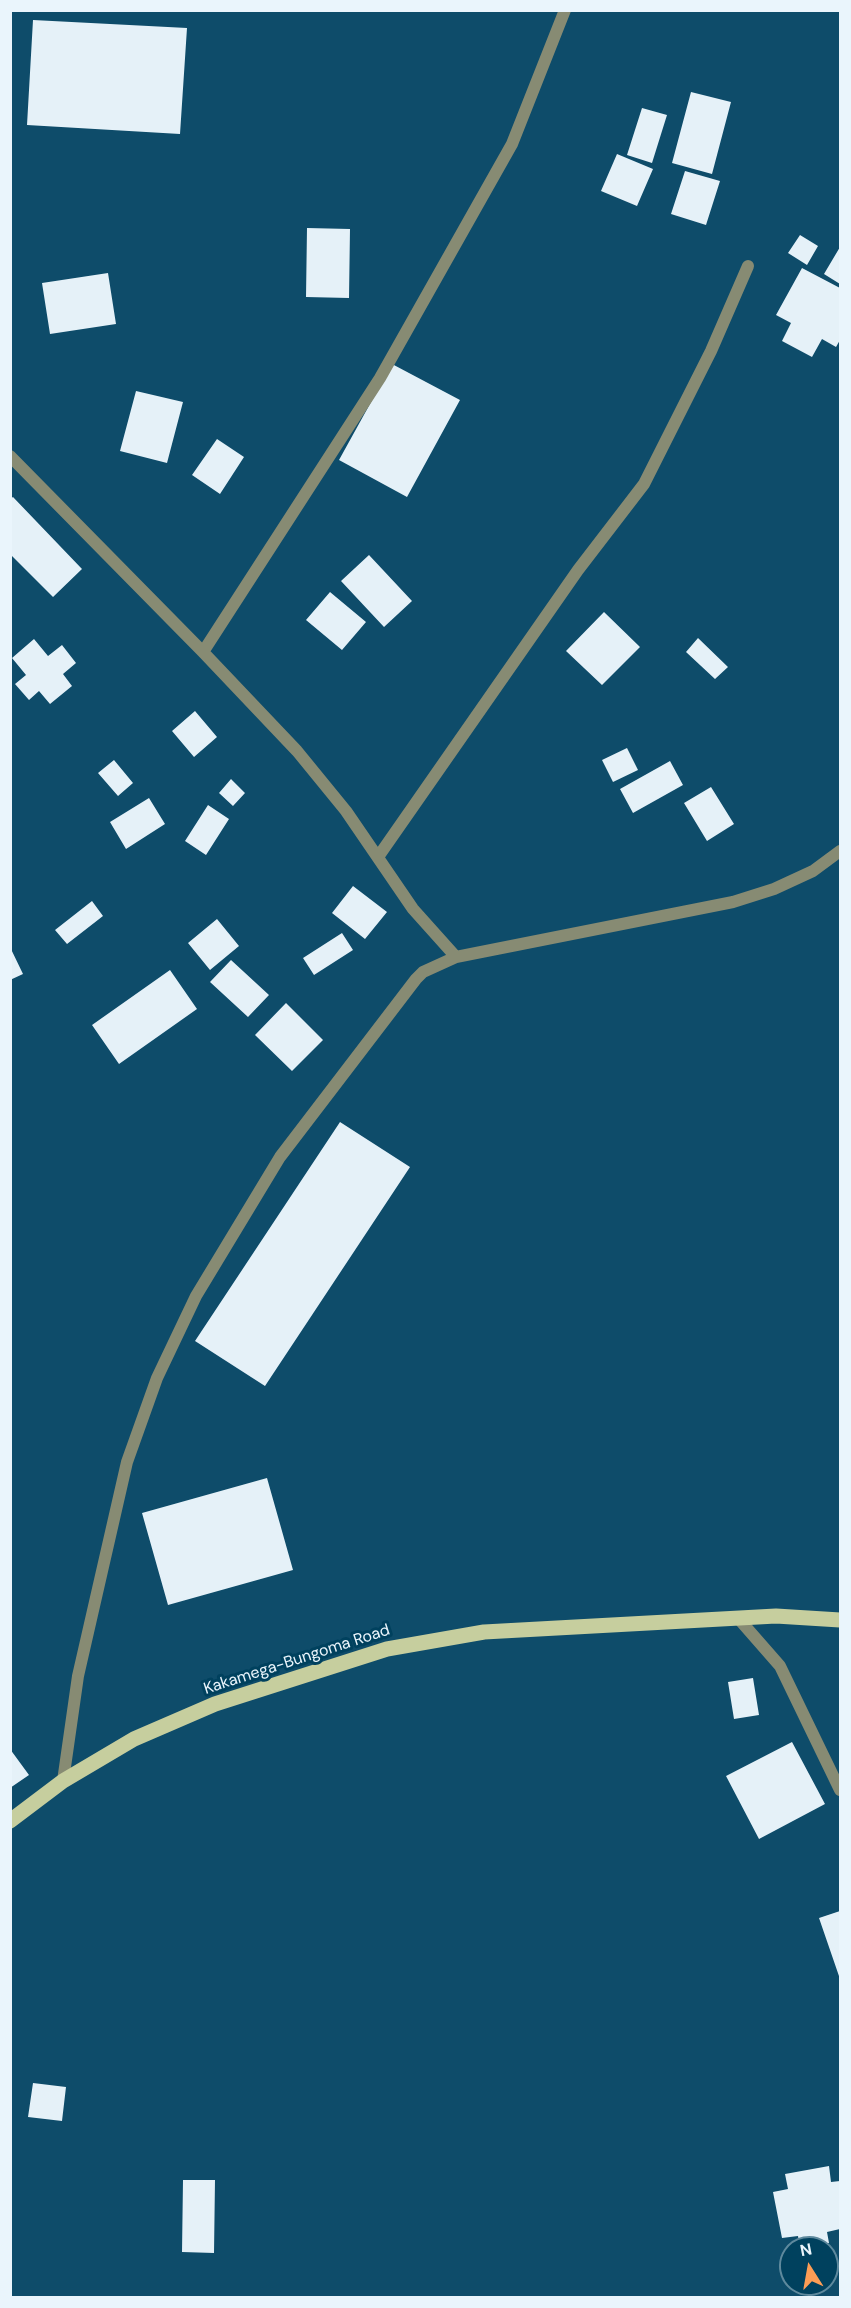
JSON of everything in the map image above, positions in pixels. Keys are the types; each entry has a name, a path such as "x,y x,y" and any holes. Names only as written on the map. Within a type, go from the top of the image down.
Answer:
{"main road":[{"name":"Kakamega-Bungoma Road","path":"10,1821 63,1781 134,1739 215,1704 387,1649 484,1632 776,1616 840,1620"}],"street":[{"path":"203,652 380,378 512,144 566,10"},
{"path":"378,857 578,570 644,484 711,351 748,266"},
{"path":"10,456 297,751 346,811 413,909 456,957"},
{"path":"63,1781 78,1676 127,1462 157,1378 196,1296 280,1157 416,979 423,972 456,957 733,902 774,889 813,871 840,851"},
{"path":"738,1618 780,1666 840,1790"}],"building":[{"path":"33,20 187,28 180,134 27,125"},
{"path":"691,92 731,102 712,174 672,163"},
{"path":"642,108 667,115 652,163 627,155"},
{"path":"617,154 653,169 637,206 601,191"},
{"path":"685,171 720,181 706,225 671,214"},
{"path":"307,228 350,229 349,298 306,297"},
{"path":"800,235 818,246 807,265 788,253"},
{"path":"840,247 840,284 824,274"},
{"path":"802,268 840,288 840,340 836,347 822,339 812,357 782,341 791,323 776,315"},
{"path":"108,273 116,324 50,334 42,283"},
{"path":"392,364 460,400 407,497 339,460"},
{"path":"136,391 183,402 167,463 120,451"},
{"path":"217,439 244,457 220,494 192,475"},
{"path":"13,497 82,569 53,597 10,554 10,499"},
{"path":"369,555 412,601 384,627 341,581"},
{"path":"330,592 366,622 342,650 306,620"},
{"path":"604,612 640,647 602,685 566,651"},
{"path":"698,638 728,667 715,679 686,652"},
{"path":"34,639 48,656 62,645 76,663 63,674 72,686 50,704 39,691 29,700 15,684 26,675 12,658"},
{"path":"195,711 217,737 194,757 172,731"},
{"path":"627,748 638,770 613,782 602,760"},
{"path":"114,760 133,783 118,796 98,773"},
{"path":"670,761 683,785 633,813 620,789"},
{"path":"231,779 245,793 233,806 219,793"},
{"path":"711,787 734,824 707,841 684,803"},
{"path":"149,798 165,824 126,849 110,822"},
{"path":"208,805 229,819 206,855 185,841"},
{"path":"353,886 387,912 365,939 332,913"},
{"path":"92,901 103,916 67,944 55,930"},
{"path":"217,919 239,946 210,970 188,943"},
{"path":"342,933 353,950 314,975 303,958"},
{"path":"10,947 23,974 10,980"},
{"path":"231,960 269,995 248,1017 210,982"},
{"path":"170,970 197,1009 119,1064 92,1025"},
{"path":"286,1003 323,1040 292,1071 255,1035"},
{"path":"340,1122 410,1167 265,1386 195,1341"},
{"path":"267,1478 293,1570 168,1605 142,1513"},
{"path":"753,1678 759,1715 734,1719 728,1682"},
{"path":"792,1742 825,1804 759,1839 726,1776"},
{"path":"10,1749 29,1775 10,1788"},
{"path":"840,1911 840,1979 819,1918"},
{"path":"33,2083 66,2087 62,2121 28,2117"},
{"path":"829,2166 831,2182 840,2181 840,2229 827,2232 828,2236 782,2236 773,2192 788,2189 785,2174"},
{"path":"183,2180 215,2180 214,2253 182,2252"}]}
